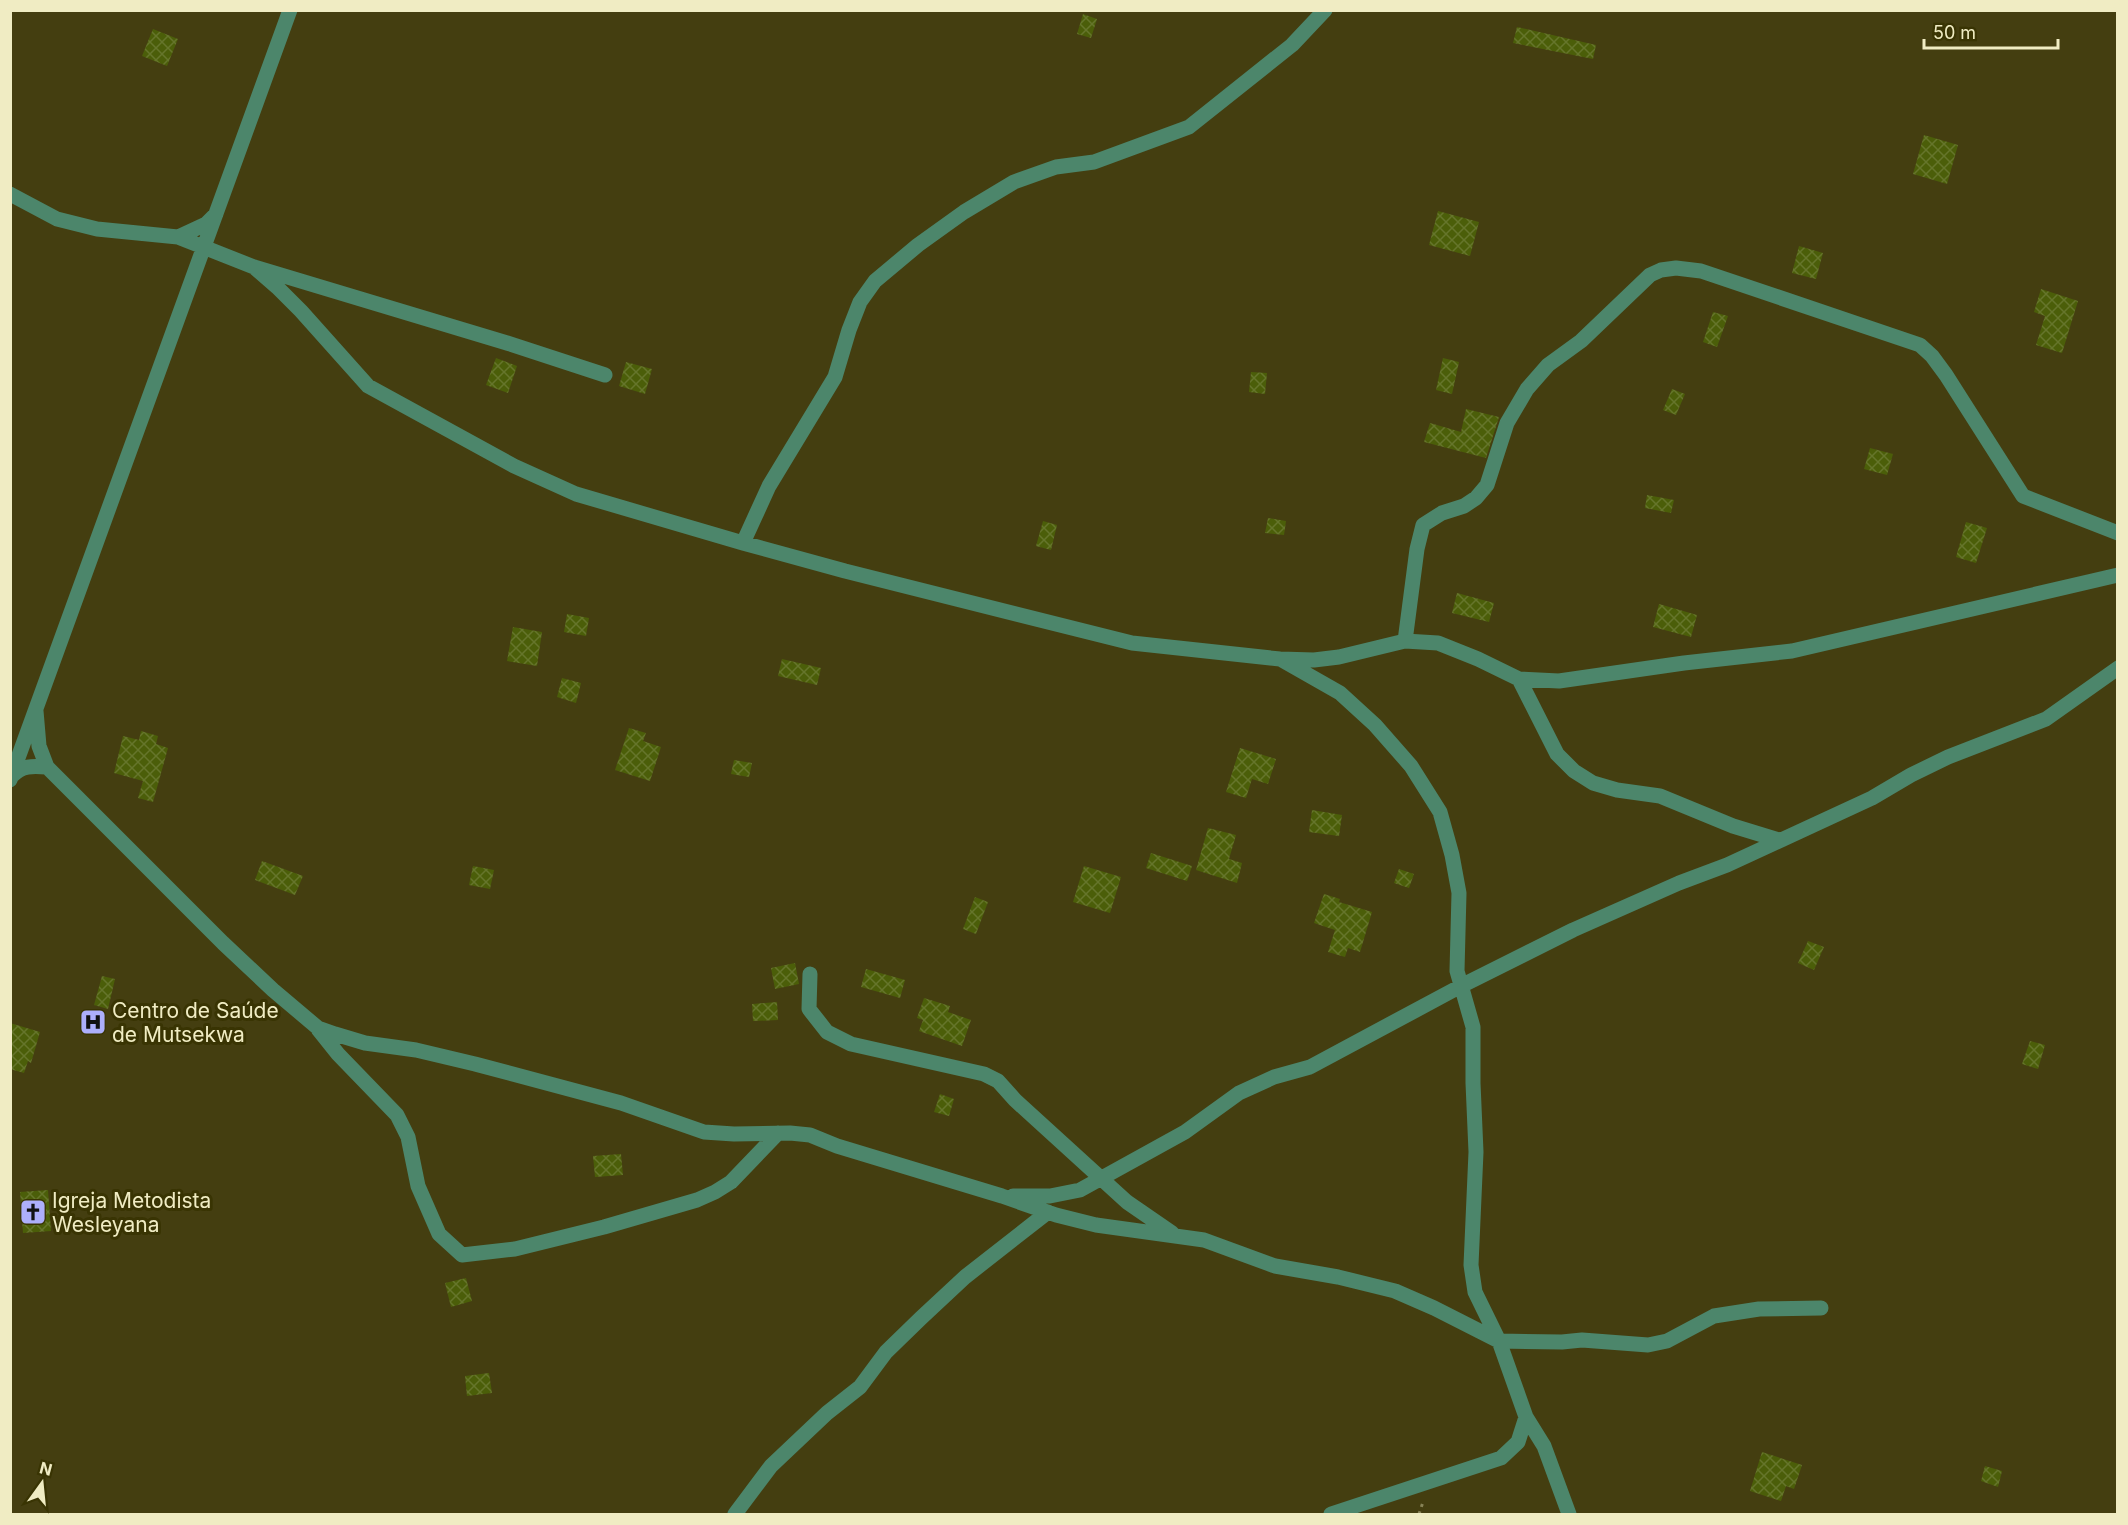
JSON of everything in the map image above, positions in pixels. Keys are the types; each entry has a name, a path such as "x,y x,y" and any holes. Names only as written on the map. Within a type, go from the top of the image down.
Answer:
{"street":[{"path":"11,778 290,10"},
{"path":"743,543 769,486 838,371 849,330 860,302 875,281 927,238 964,212 1014,182 1056,167 1094,162 1189,127 1292,45 1325,10"},
{"path":"10,194 57,219 75,225 178,237 254,267 605,375"},
{"path":"178,237 206,224 216,214"},
{"path":"254,267 277,286 301,311 368,386 514,466 576,494 743,543 941,596 1132,643 1280,659 1314,660 1339,657 1405,641 1438,643 1519,679 1559,681 1684,663 1792,651 2118,575"},
{"path":"1405,641 1417,549 1423,525 1442,513 1464,506 1476,498 1487,485 1507,423 1527,389 1548,365 1581,341 1636,286 1661,270 1676,268 1701,271 1920,345 1932,356 1946,375 2024,496 2118,532"},
{"path":"1280,659 1340,693 1366,717 1411,766 1440,812 1459,892 1457,971 1473,1027 1476,1152 1471,1265 1475,1292 1499,1341 1526,1418 1544,1446 1569,1515"},
{"path":"1002,1196 1050,1196 1080,1190 1185,1132 1239,1093 1274,1077 1310,1068 1461,986 1573,930 1679,883 1727,865 1872,798 1948,757 2046,720 2118,669"},
{"path":"1519,679 1557,754 1574,771 1593,783 1617,790 1660,796 1733,826 1779,840"},
{"path":"36,711 39,746 47,767 223,943 318,1028 338,1054 397,1115 408,1137 418,1186 439,1234 462,1255 534,1245 698,1200 731,1182 778,1133"},
{"path":"11,778 18,769 28,766 47,767"},
{"path":"810,974 809,1009 827,1032 851,1044 984,1074 998,1081 1127,1202 1174,1235"},
{"path":"318,1028 365,1043 416,1050 621,1103 704,1132 810,1135 837,1146 1096,1226 1204,1240 1275,1266 1338,1276 1395,1291 1499,1341 1582,1340 1648,1345 1667,1341 1714,1316 1759,1309 1821,1308"},
{"path":"735,1515 771,1466 827,1413 860,1387 886,1352 965,1277 1048,1212"},
{"path":"1331,1515 1501,1458 1518,1442 1526,1418"}],"building":[{"path":"1083,14 1097,19 1091,38 1077,34"},
{"path":"1517,27 1596,45 1593,59 1513,43"},
{"path":"153,29 178,39 167,66 142,56"},
{"path":"1924,135 1958,145 1947,184 1913,174"},
{"path":"1438,211 1479,222 1470,256 1429,245"},
{"path":"1799,246 1823,253 1816,279 1792,273"},
{"path":"2041,289 2078,301 2062,353 2036,345 2045,316 2034,312"},
{"path":"1713,312 1728,316 1717,347 1703,342"},
{"path":"496,358 517,366 508,393 486,385"},
{"path":"1443,358 1459,362 1452,394 1436,390"},
{"path":"626,362 652,369 645,394 619,386"},
{"path":"1251,372 1267,373 1265,394 1249,392"},
{"path":"1672,389 1685,394 1676,415 1663,410"},
{"path":"1466,409 1499,417 1486,458 1424,442 1430,423 1461,432"},
{"path":"1870,448 1893,454 1887,475 1864,469"},
{"path":"1647,495 1674,500 1671,513 1645,508"},
{"path":"1268,518 1286,521 1284,535 1265,533"},
{"path":"1043,521 1057,525 1051,550 1036,546"},
{"path":"1966,522 1987,528 1976,563 1956,557"},
{"path":"1457,593 1494,603 1489,622 1452,613"},
{"path":"1659,604 1697,615 1691,637 1653,627"},
{"path":"567,614 589,618 586,636 564,632"},
{"path":"513,627 542,632 537,666 507,661"},
{"path":"782,659 821,668 817,685 778,676"},
{"path":"562,678 581,683 576,703 557,697"},
{"path":"629,728 646,733 643,741 661,747 650,781 615,770"},
{"path":"141,731 158,736 156,744 168,748 153,802 138,798 143,781 114,773 123,736 139,740"},
{"path":"1240,748 1276,759 1268,784 1252,779 1246,798 1226,792"},
{"path":"734,760 752,763 749,777 731,774"},
{"path":"1312,810 1342,815 1339,836 1309,832"},
{"path":"1208,828 1236,835 1229,859 1242,863 1237,883 1196,870"},
{"path":"1151,853 1192,866 1187,881 1146,868"},
{"path":"262,861 303,876 295,895 255,880"},
{"path":"473,866 494,870 490,889 469,885"},
{"path":"1084,866 1121,877 1110,913 1073,902"},
{"path":"1399,869 1414,874 1409,888 1394,883"},
{"path":"1324,894 1340,899 1339,902 1372,912 1360,952 1348,948 1345,957 1328,952 1335,930 1314,923"},
{"path":"975,897 988,902 976,934 963,929"},
{"path":"1808,941 1824,947 1814,970 1798,963"},
{"path":"795,963 799,984 775,989 771,968"},
{"path":"866,969 905,980 900,998 861,987"},
{"path":"102,976 115,979 108,1009 94,1005"},
{"path":"924,998 950,1006 948,1012 971,1020 962,1046 919,1031 923,1020 917,1018"},
{"path":"777,1002 778,1020 753,1021 752,1004"},
{"path":"10,1023 40,1032 31,1063 28,1061 24,1073 10,1069"},
{"path":"2030,1041 2045,1045 2038,1069 2022,1064"},
{"path":"940,1094 954,1099 949,1116 934,1112"},
{"path":"621,1154 623,1175 595,1177 593,1156"},
{"path":"48,1190 51,1231 23,1233 20,1192"},
{"path":"466,1278 472,1301 451,1307 445,1283"},
{"path":"489,1373 492,1393 467,1396 465,1376"},
{"path":"1762,1452 1802,1465 1794,1489 1786,1486 1781,1501 1750,1491"},
{"path":"1985,1466 2002,1471 1998,1487 1981,1481"}],"place":[{"name":"Centro de Saúde de Mutsekwa","path":"93,1022"},
{"name":"Igreja Metodista Wesleyana","path":"33,1212"}]}
